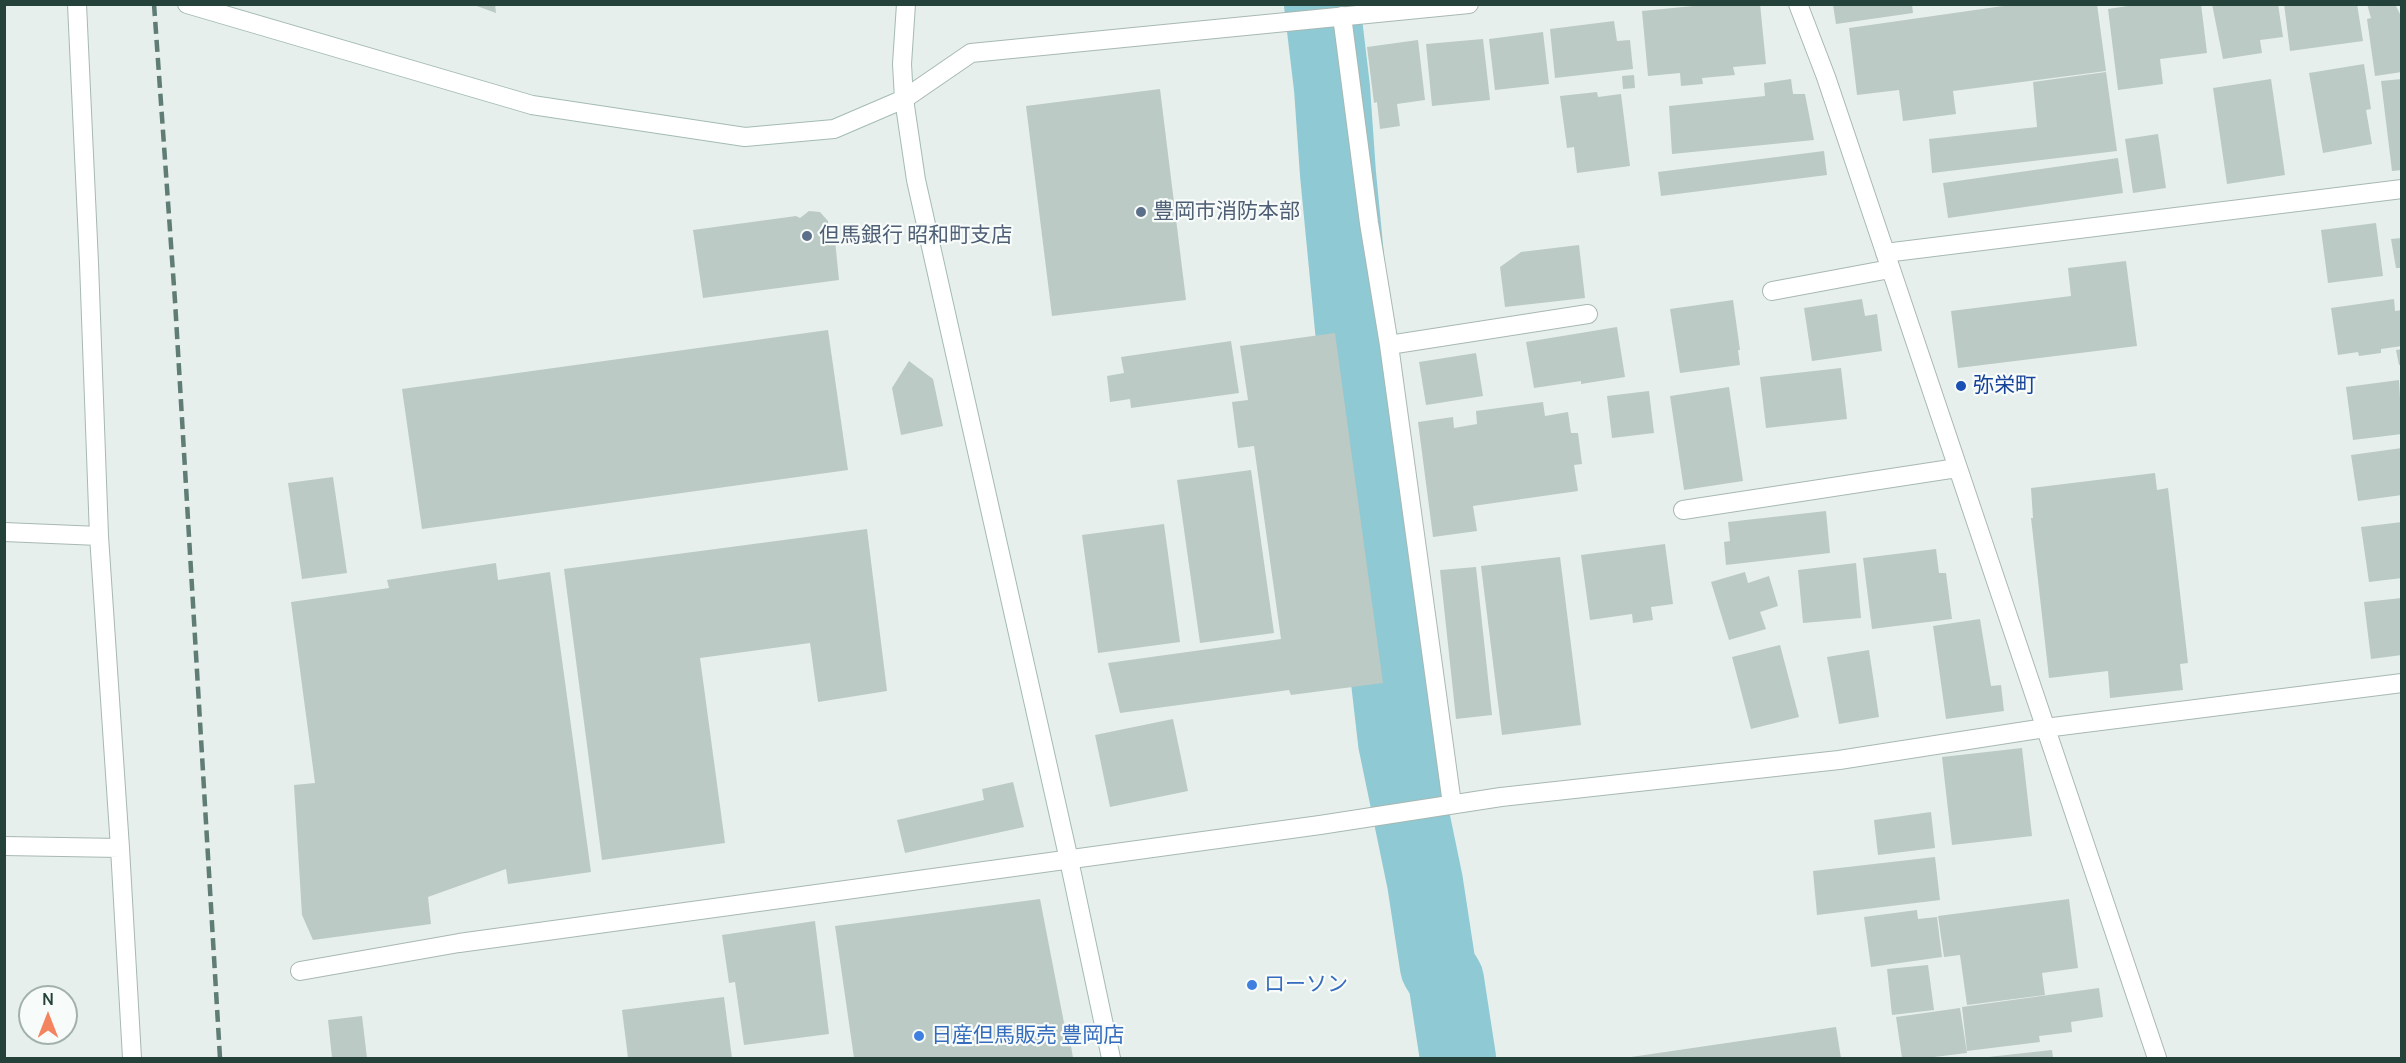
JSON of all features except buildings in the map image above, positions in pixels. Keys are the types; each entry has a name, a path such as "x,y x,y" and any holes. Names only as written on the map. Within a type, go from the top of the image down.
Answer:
{"street":[{"path":"77,4 99,536 132,1059"},
{"path":"187,4 532,105 745,137 834,129 904,99 971,53 1349,12 1469,4"},
{"path":"906,4 902,64 904,99 916,180 1069,860 1111,1059"},
{"path":"1798,4 1826,77 2157,1059"},
{"path":"1349,12 1369,224 1389,345 1452,804"},
{"path":"1772,291 1887,261 2402,189"},
{"path":"1389,345 1588,314"},
{"path":"1683,510 1957,468"},
{"path":"4,532 99,536"},
{"path":"300,971 459,943 1069,860 1501,797 1839,760 2044,728 2402,683"},
{"path":"4,846 120,848"}],"waterway":[{"path":"1322,4 1332,88 1338,174 1377,577 1396,742 1425,882 1438,967 1446,980 1458,1058"}],"railway":[{"path":"154,4 175,301 220,1058"}],"place":[{"name":"豊岡市消防本部","path":"1141,212"},
{"name":"但馬銀行 昭和町支店","path":"807,236"},
{"name":"弥栄町","path":"1961,386"},
{"name":"ローソン","path":"1252,985"},
{"name":"日産但馬販売 豊岡店","path":"919,1036"}]}
